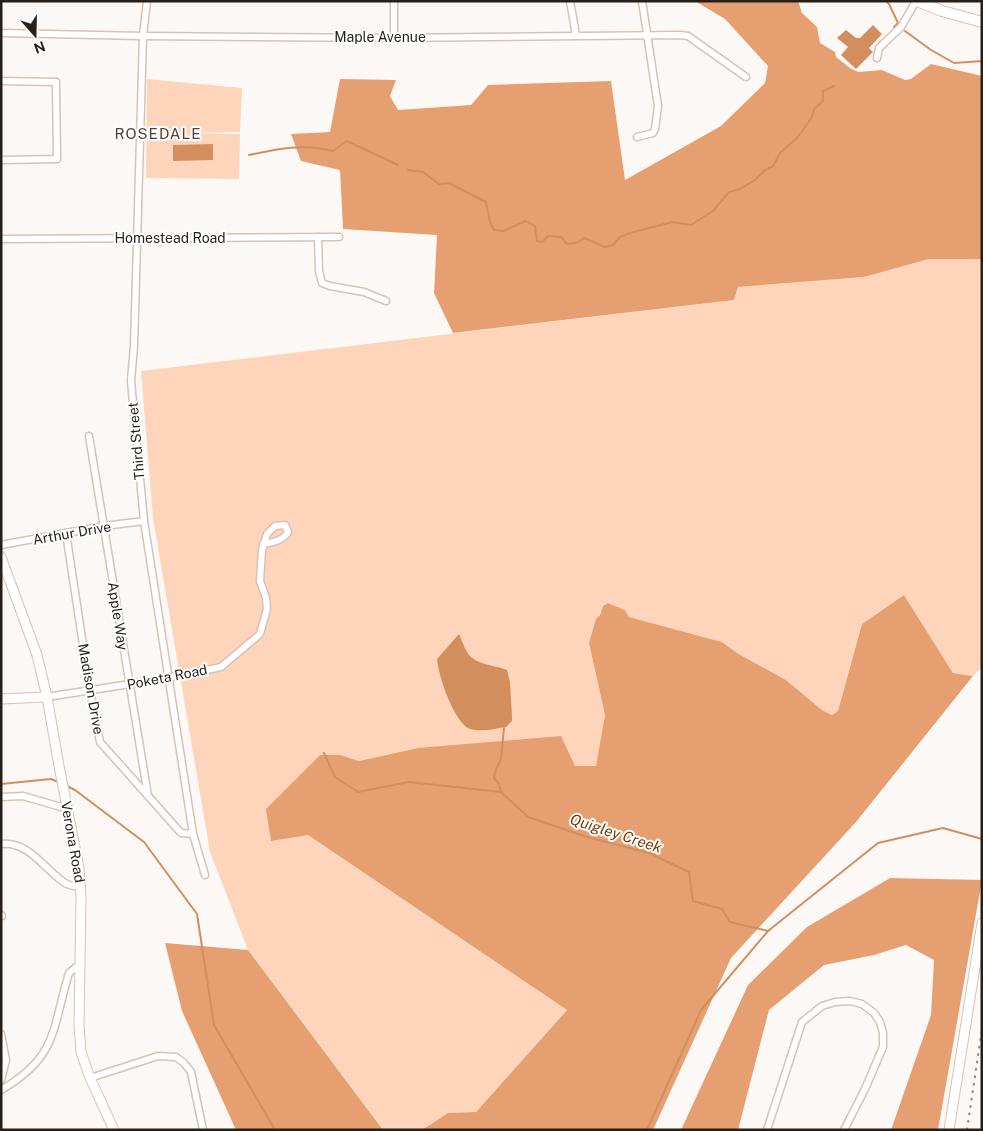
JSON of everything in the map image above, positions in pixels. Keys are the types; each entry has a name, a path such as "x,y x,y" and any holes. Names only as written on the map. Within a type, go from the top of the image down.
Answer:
{"main road":[{"path":"917,1 942,11 982,22"}],"street":[{"name":"Third Street","path":"147,1 143,36 134,346 131,381 144,521 193,834 205,875"},
{"path":"394,1 394,38"},
{"path":"570,1 576,35"},
{"path":"637,137 653,133 658,106 642,1"},
{"path":"877,58 879,48 901,27 917,1"},
{"name":"Maple Avenue","path":"1,33 394,38 647,34 688,36 746,77"},
{"path":"1,81 56,82 57,159 1,160"},
{"path":"318,237 319,271 322,283 364,292 386,301"},
{"name":"Homestead Road","path":"1,239 339,237"},
{"name":"Apple Way","path":"89,436 148,796"},
{"name":"Arthur Drive","path":"1,545 104,526 144,521"},
{"name":"Madison Drive","path":"66,533 90,691 100,742 181,833 193,834"},
{"name":"Poketa Road","path":"1,700 47,697 90,691 221,667 260,634 267,609 266,598 260,581 263,544"},
{"name":"Verona Road","path":"1,557 38,655 47,697 81,887 79,1026 81,1052 90,1078 114,1130"},
{"path":"1,797 23,796 68,809"},
{"path":"1,844 7,843 24,849 41,861 66,884 81,887"},
{"path":"949,1130 982,923"},
{"path":"1,1090 24,1076 47,1050 69,973 80,964"},
{"path":"767,1130 802,1022 822,1006 835,1002 850,1001 862,1004 874,1013 880,1022 883,1033 883,1046 865,1089 844,1130"},
{"path":"1,1034 6,1060 1,1080"},
{"path":"90,1078 158,1056 176,1057 191,1072 203,1130"}],"shaded area":[{"path":"695,1 798,1 802,13 817,27 820,43 835,52 836,57 858,72 882,70 905,80 911,79 931,64 982,76 982,259 929,259 864,277 738,287 734,300 453,333 434,293 437,235 343,229 340,170 301,161 291,134 330,132 340,79 396,80 390,96 398,110 471,105 488,85 611,81 625,180 721,126 765,83 768,66 725,19"},
{"path":"873,25 882,34 869,48 873,52 856,69 841,55 848,47 837,38 846,30 856,38 860,38"},
{"path":"147,79 242,88 240,132 186,133 240,134 239,179 146,178"},
{"path":"213,144 213,160 173,161 173,145"},
{"path":"929,259 982,259 982,667 973,676 953,673 904,595 862,624 838,711 832,715 822,710 786,680 737,653 722,642 629,617 625,610 608,603 603,606 589,643 605,715 597,766 575,766 418,748 359,761 340,755 308,835 567,1010 476,1112 448,1113 422,1130 383,1130 248,950 210,852 153,518 141,371 734,300 738,287 864,277"},
{"path":"904,595 953,673 973,676 856,822 731,958 653,1130 422,1130 448,1113 476,1112 567,1010 308,835 271,841 266,809 320,755 340,755 359,761 418,748 561,736 575,766 596,766 605,715 589,643 596,619 600,615 603,606 608,603 625,610 629,617 722,642 737,653 786,680 822,710 832,715 838,711 862,624"},
{"path":"459,634 467,652 475,660 507,670 510,682 512,721 506,727 474,730 464,725 458,718 440,676 437,659"},
{"path":"890,878 982,880 938,1130 891,1130 931,1015 934,960 906,945 874,955 824,965 769,1010 738,1130 681,1130 748,985 807,927"},
{"path":"165,943 248,950 383,1130 236,1130 182,1011"}],"waterway":[{"path":"886,1 898,23 894,27"},
{"path":"905,31 931,50 954,63 982,61"},
{"path":"408,170 423,172 439,184 449,183 486,202 490,222 494,230 503,231 526,221 535,226 537,241 542,242 548,236 561,237 567,244 577,243 584,238 605,247 613,245 620,237 630,233 672,222 691,225 713,211 729,192 740,189 773,166 780,153 798,137 812,117 814,109 823,101 823,91 834,86"},
{"path":"249,155 302,147 333,151 347,141 398,165"},
{"path":"501,792 499,784 494,778 501,759 504,728"},
{"name":"Quigley Creek","path":"324,753 335,777 358,792 409,782 501,792 528,817 587,837 649,853 689,872 693,901 722,909 730,922 768,931 878,843 943,828 982,839"},
{"path":"1,784 51,779 58,782"},
{"path":"67,786 144,842 197,914 214,1025 275,1130"},
{"path":"647,1130 701,1010 768,931"}],"railway":[{"path":"967,1130 982,1029"}],"district":[{"name":"ROSEDALE","path":"158,133"}]}
